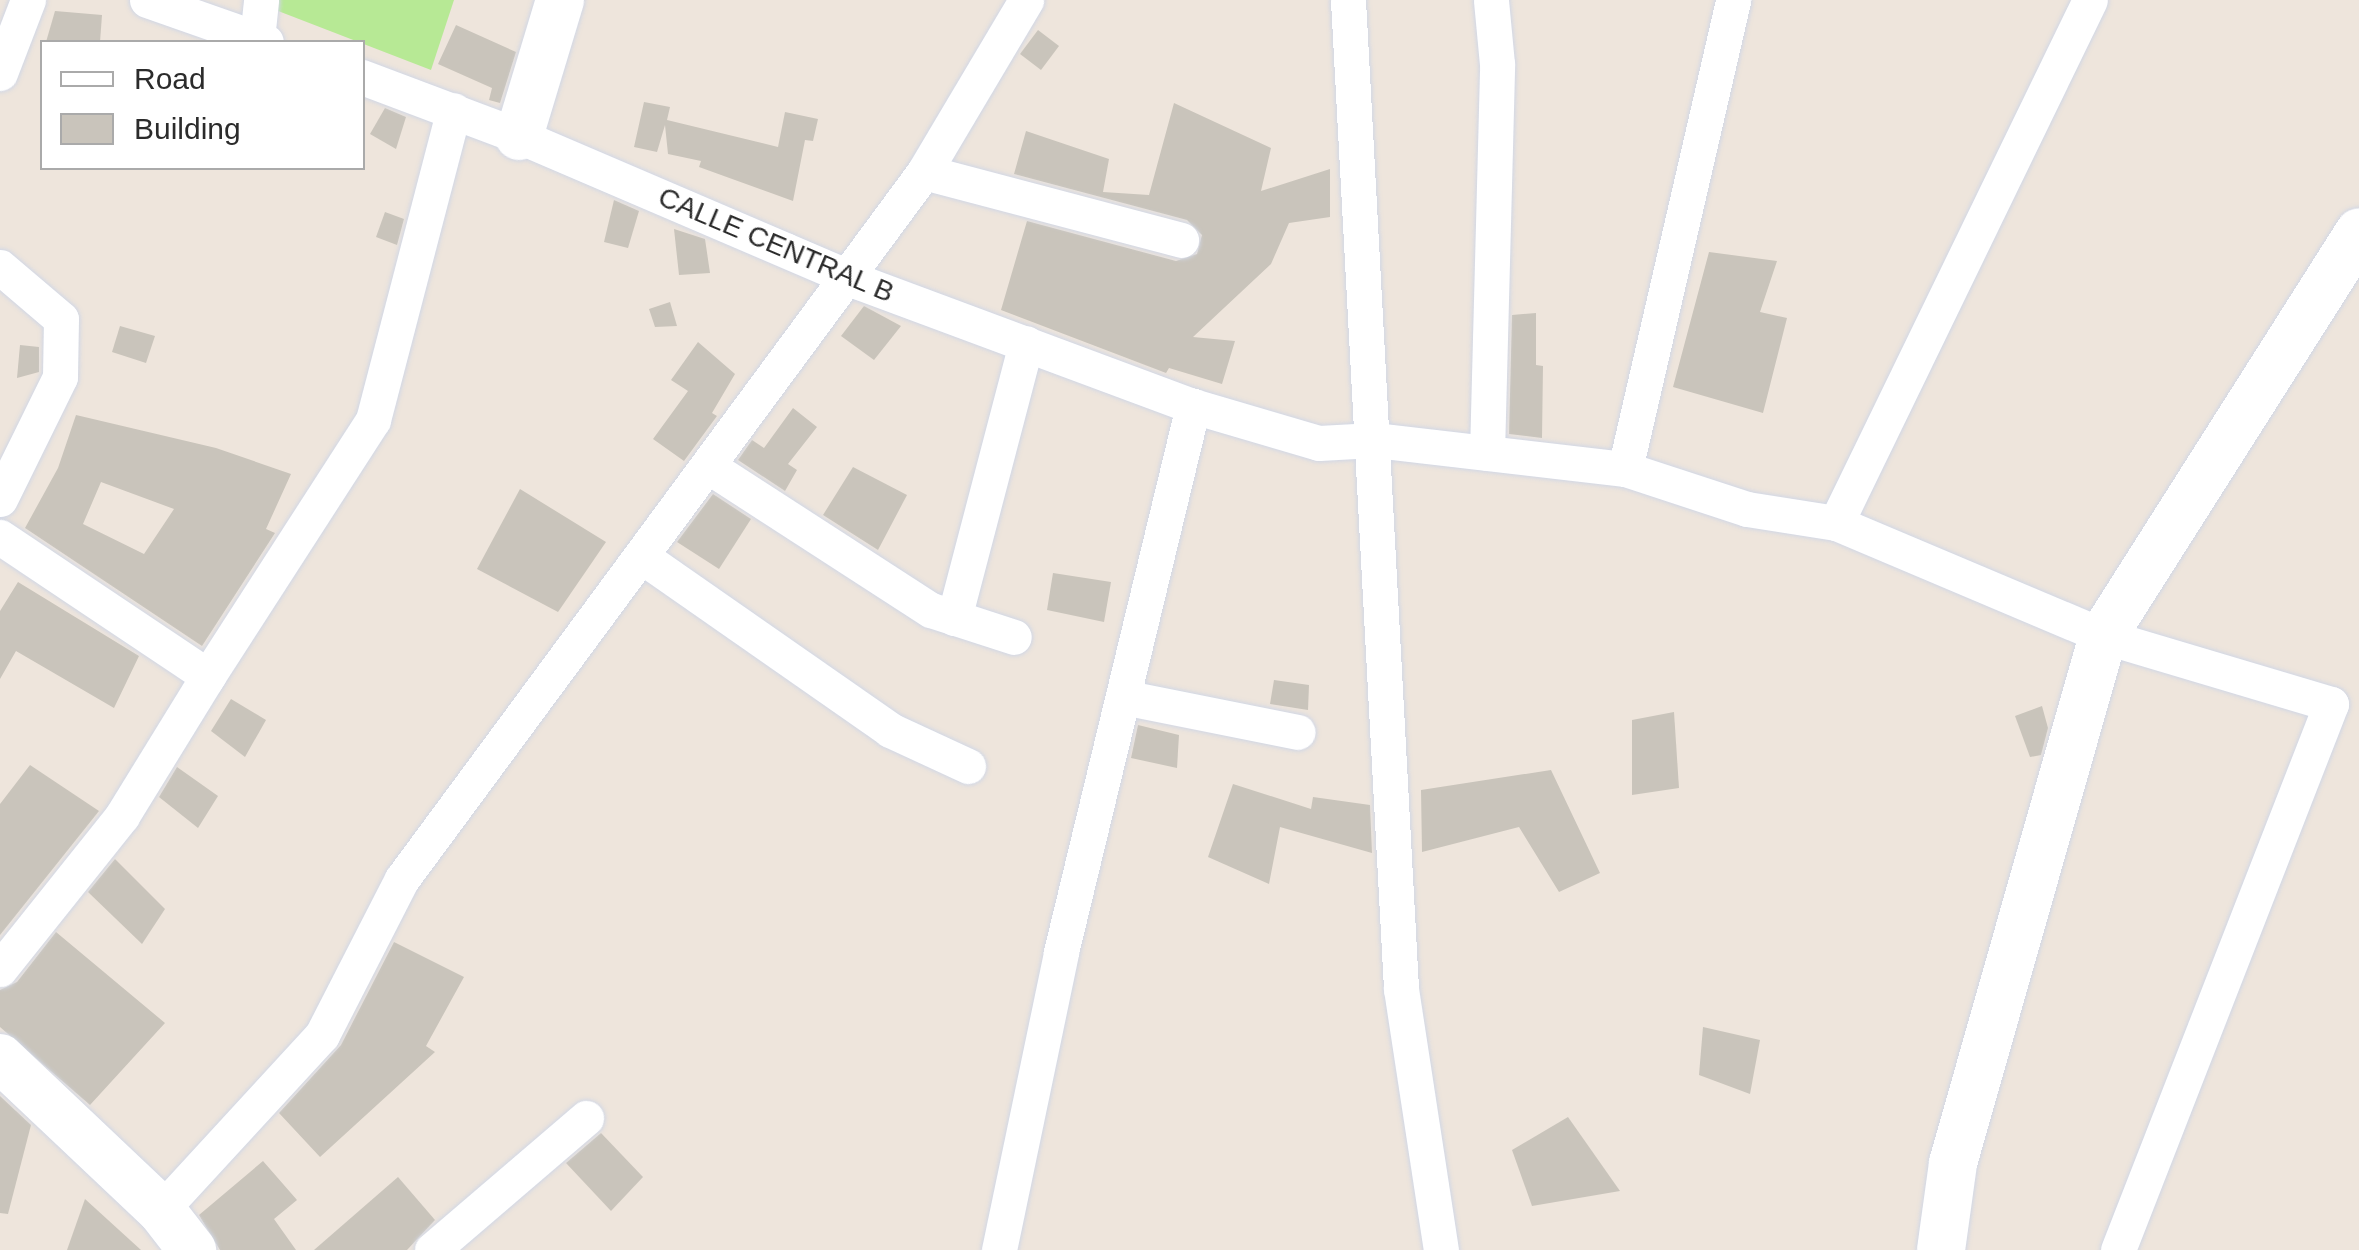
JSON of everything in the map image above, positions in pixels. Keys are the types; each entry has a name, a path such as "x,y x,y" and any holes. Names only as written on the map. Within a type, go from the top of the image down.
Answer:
{"main road":[{"path":"520,136 560,0"},
{"path":"1941,1250 1953,1163 2102,636 2359,232"},
{"path":"0,1058 162,1210 192,1250"}],"street":[{"path":"0,73 28,0"},
{"path":"146,0 258,40"},
{"path":"260,0 261,40"},
{"path":"162,1210 322,1035 402,879 924,172 1026,0"},
{"path":"1348,0 1401,989 1441,1250"},
{"path":"1486,453 1497,64 1492,0"},
{"path":"1624,468 1733,0"},
{"path":"1836,523 2090,0"},
{"name":"CALLE CENTRAL B","path":"365,78 520,136 859,282 1193,406 1319,442 1374,440 1624,468 1746,509 1836,523 2102,636 2331,704 2118,1250"},
{"path":"0,970 122,816 373,420 413,287 454,110"},
{"path":"924,172 1181,240"},
{"path":"0,267 61,319 60,377 0,499"},
{"path":"954,618 1026,344"},
{"path":"1000,1250 1123,697 1193,406"},
{"path":"708,466 931,610 1014,638"},
{"path":"0,538 206,679"},
{"path":"640,556 890,730 968,766"},
{"path":"1123,697 1298,732"},
{"path":"432,1250 586,1118"}],"green space":[{"path":"275,0 454,0 431,70 365,45 365,40 353,40 273,9"}],"building":[{"path":"55,11 102,15 100,40 47,40"},
{"path":"456,25 516,52 500,103 489,100 492,88 438,64"},
{"path":"1038,30 1059,46 1041,70 1020,54"},
{"path":"644,102 670,107 667,120 778,147 785,112 818,119 813,141 805,140 793,201 699,167 701,161 668,154 665,125 657,152 634,147"},
{"path":"1174,103 1271,148 1261,191 1330,169 1330,217 1289,223 1271,264 1193,337 1235,341 1222,384 1169,368 1166,373 1001,310 1027,221 1176,261 1197,254 1202,235 1187,220 1014,174 1026,131 1109,159 1103,192 1149,195"},
{"path":"385,108 406,117 396,149 370,134"},
{"path":"614,200 639,211 628,248 604,242"},
{"path":"385,212 404,219 397,245 376,237"},
{"path":"674,229 705,239 710,273 679,275"},
{"path":"1709,252 1777,261 1760,312 1787,318 1763,413 1673,387"},
{"path":"670,302 677,326 655,327 649,309"},
{"path":"864,306 901,326 874,360 841,336"},
{"path":"1536,313 1536,365 1543,366 1542,438 1509,434 1512,315"},
{"path":"120,326 155,336 146,363 112,352"},
{"path":"698,342 735,374 712,413 717,416 684,461 653,439 688,391 671,380"},
{"path":"20,345 39,347 39,372 17,378"},
{"path":"793,408 817,427 788,464 797,470 785,491 738,460 752,440 764,448"},
{"path":"76,415 216,448 291,474 266,529 275,533 202,646 25,528 58,468","holes":["101,482 174,509 144,554 83,524"]},
{"path":"853,467 907,495 878,550 823,515"},
{"path":"520,489 606,542 558,612 477,569"},
{"path":"713,494 751,519 719,569 677,542"},
{"path":"1053,573 1111,582 1104,622 1047,610"},
{"path":"18,582 139,656 114,708 16,651 0,679 0,611"},
{"path":"1274,680 1309,685 1308,710 1270,704"},
{"path":"231,699 266,720 245,757 211,731"},
{"path":"2042,706 2048,728 2041,755 2030,757 2015,716"},
{"path":"1674,712 1679,788 1632,795 1632,720"},
{"path":"1138,725 1179,735 1177,768 1131,758"},
{"path":"30,765 99,811 0,935 0,804"},
{"path":"177,767 218,796 198,828 159,797"},
{"path":"1551,770 1600,873 1559,892 1519,827 1422,852 1421,790"},
{"path":"1233,784 1311,809 1313,797 1370,805 1372,853 1280,827 1269,884 1208,857"},
{"path":"115,859 165,909 142,944 88,892"},
{"path":"56,932 165,1023 90,1105 0,1027 0,990 17,982"},
{"path":"394,942 464,977 426,1046 435,1052 320,1157 279,1113 341,1045"},
{"path":"1703,1027 1760,1040 1750,1094 1699,1075"},
{"path":"0,1096 31,1125 8,1214 0,1213"},
{"path":"1568,1117 1620,1191 1532,1206 1512,1150"},
{"path":"601,1133 643,1177 611,1211 566,1163"},
{"path":"263,1161 297,1200 274,1219 296,1250 220,1250 199,1215"},
{"path":"398,1177 435,1220 407,1250 314,1250"},
{"path":"85,1199 141,1250 67,1250"}]}
